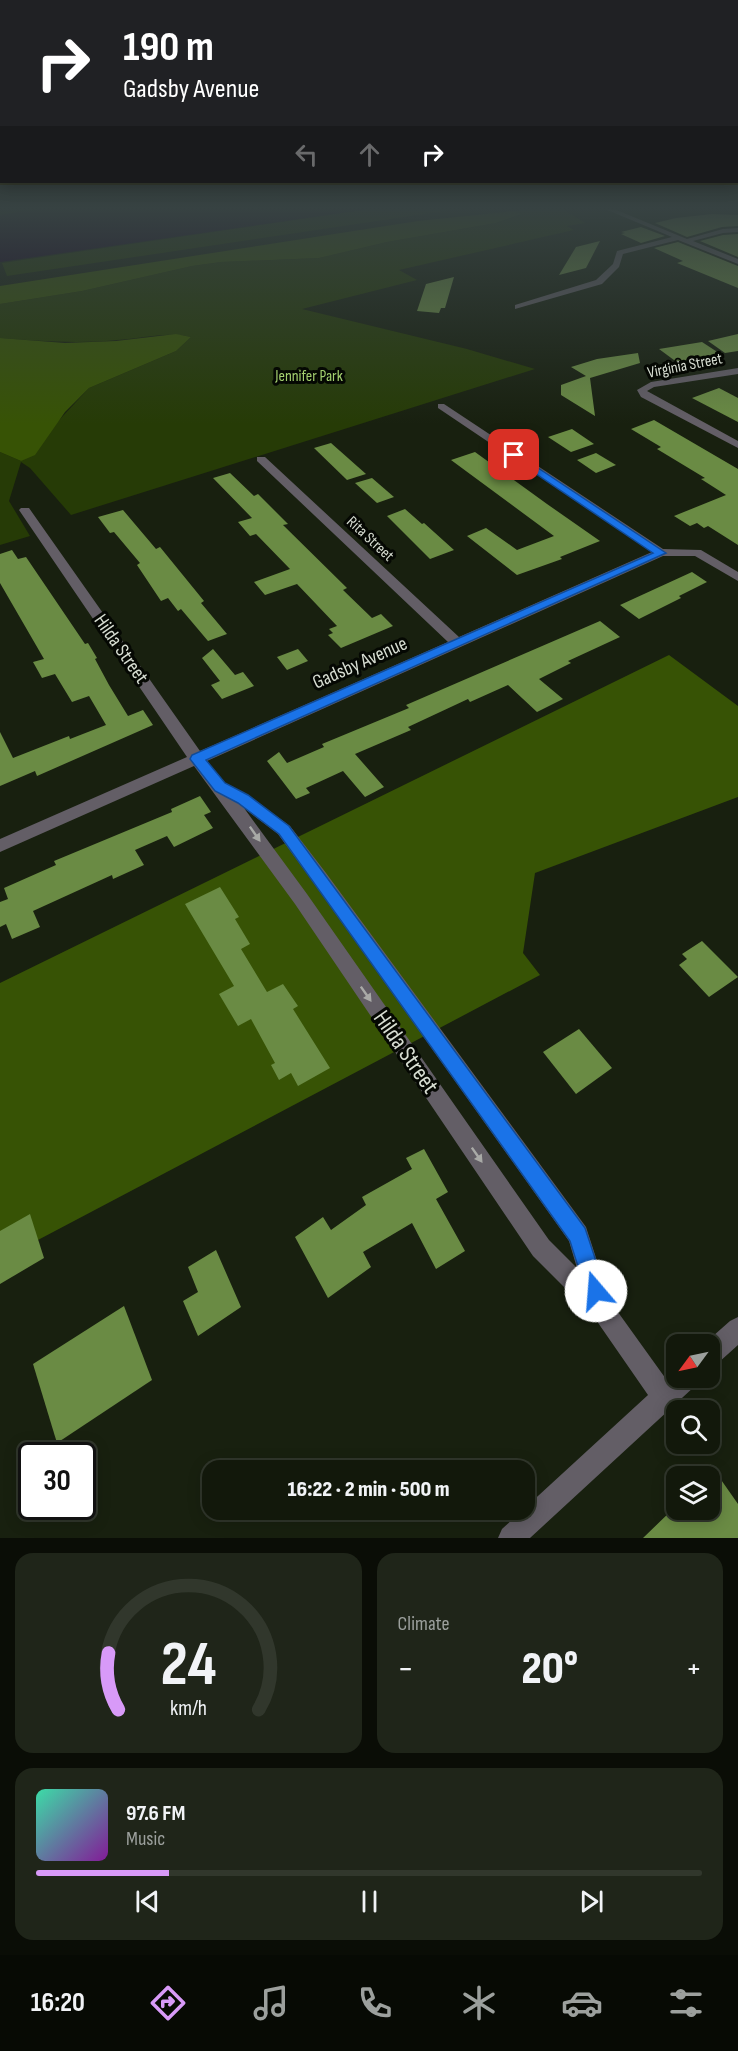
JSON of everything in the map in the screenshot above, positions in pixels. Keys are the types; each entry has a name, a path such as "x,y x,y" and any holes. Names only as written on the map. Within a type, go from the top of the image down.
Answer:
{"street":[{"path":"518,307 600,281"},
{"name":"Virginia Street","path":"738,371 651,386 642,390 644,395 738,445"},
{"path":"441,406 661,553"},
{"name":"Rita Street","path":"261,459 457,642"},
{"name":"Hilda Street","path":"25,510 197,759 301,899 541,1248 602,1309 664,1397"},
{"name":"Gadsby Avenue","path":"0,846 661,553 697,552 738,578"},
{"name":"Hilda Street","path":"220,787 243,799 284,830 320,878 578,1235 602,1309"},
{"path":"720,1346 738,1329"},
{"path":"511,1538 674,1388"}],"green space":[{"path":"34,281 127,281 82,291 0,304 0,286"},
{"name":"Jennifer Park","path":"127,281 414,281 302,309 467,349 535,369 71,515 30,468 21,462 9,501 30,536 0,545 0,452 21,461 89,388 176,351 191,337 163,335 73,342 0,338 0,304 82,291"},
{"path":"176,334 191,337 176,351 89,388 65,412 35,455 21,461 0,452 0,338 65,343 116,341"},
{"path":"669,655 738,706 738,797 535,873 523,953 540,975 0,1260 0,983"}],"building":[{"path":"453,281 445,308 441,308 439,313 417,311 426,284"},
{"path":"720,281 738,281 738,288"},
{"path":"738,334 738,351 725,353 708,341"},
{"path":"702,342 722,355 678,363 659,349"},
{"path":"638,353 640,363 590,378 595,416 561,395 561,385 586,376 571,367 597,359"},
{"path":"719,388 738,398 738,422 692,398"},
{"path":"654,420 738,469 738,545 708,526 704,528 697,523 690,526 674,516 726,495 701,479 705,478 657,449 661,447 631,429"},
{"path":"572,429 594,444 571,452 548,437"},
{"path":"331,443 366,474 347,480 314,448"},
{"path":"475,452 600,541 560,557 562,559 517,575 467,536 486,528 517,550 554,536 451,460"},
{"path":"596,453 616,465 596,473 577,460"},
{"path":"230,473 254,496 258,494 288,524 283,525 347,588 343,590 372,618 381,614 393,626 341,648 328,635 333,633 329,629 337,626 297,584 265,595 254,582 290,569 256,534 250,536 238,522 252,518 213,478"},
{"path":"372,478 394,497 377,503 355,483"},
{"path":"405,509 454,550 430,559 387,516"},
{"path":"123,510 156,549 160,547 204,601 201,603 227,634 208,641 181,609 178,611 168,598 161,601 137,565 140,563 114,532 110,533 98,517"},
{"path":"12,550 18,559 26,557 85,644 88,643 128,716 143,710 153,725 37,776 35,771 0,786 0,732 13,758 69,736 70,739 106,725 89,696 72,702 55,674 42,678 33,662 44,659 0,583 0,554"},
{"path":"692,572 707,582 639,619 620,605"},
{"path":"600,621 620,637 568,661 571,663 539,679 563,699 537,712 508,685 470,702 468,699 408,727 411,730 355,754 384,787 365,797 343,771 306,788 310,793 296,799 267,761 279,752 287,763 324,747 322,744 409,708 406,705"},
{"path":"213,649 235,675 243,672 254,686 222,699 211,685 220,681 202,658"},
{"path":"298,649 308,661 287,670 277,657"},
{"path":"200,796 211,812 204,815 213,828 174,847 167,836 135,850 144,865 113,879 112,875 33,911 40,927 12,939 6,924 0,927 0,902 8,899 4,888 56,865 54,861 172,812 171,809"},
{"path":"220,887 239,917 235,919 250,944 241,949 267,992 283,984 298,1006 293,1009 330,1068 298,1086 291,1073 279,1080 271,1065 275,1063 251,1019 238,1026 219,994 234,986 185,904"},
{"path":"702,941 738,977 709,997 679,965 687,959 682,954"},
{"path":"579,1029 612,1068 576,1094 543,1052"},
{"path":"424,1149 448,1192 436,1199 465,1251 436,1269 412,1223 363,1252 371,1267 328,1298 295,1237 323,1217 331,1230 366,1205 362,1197 412,1169 406,1158"},
{"path":"30,1214 44,1258 0,1284 0,1231"},
{"path":"216,1250 241,1307 198,1336 183,1301 198,1292 188,1267"},
{"path":"124,1306 152,1380 57,1442 33,1364"},
{"path":"720,1478 738,1504 738,1538 643,1538 666,1516 666,1520 720,1520"}],"route":[{"path":"514,455 661,553 197,759 220,787 243,799 284,830 320,878 578,1235 596,1291"}]}
